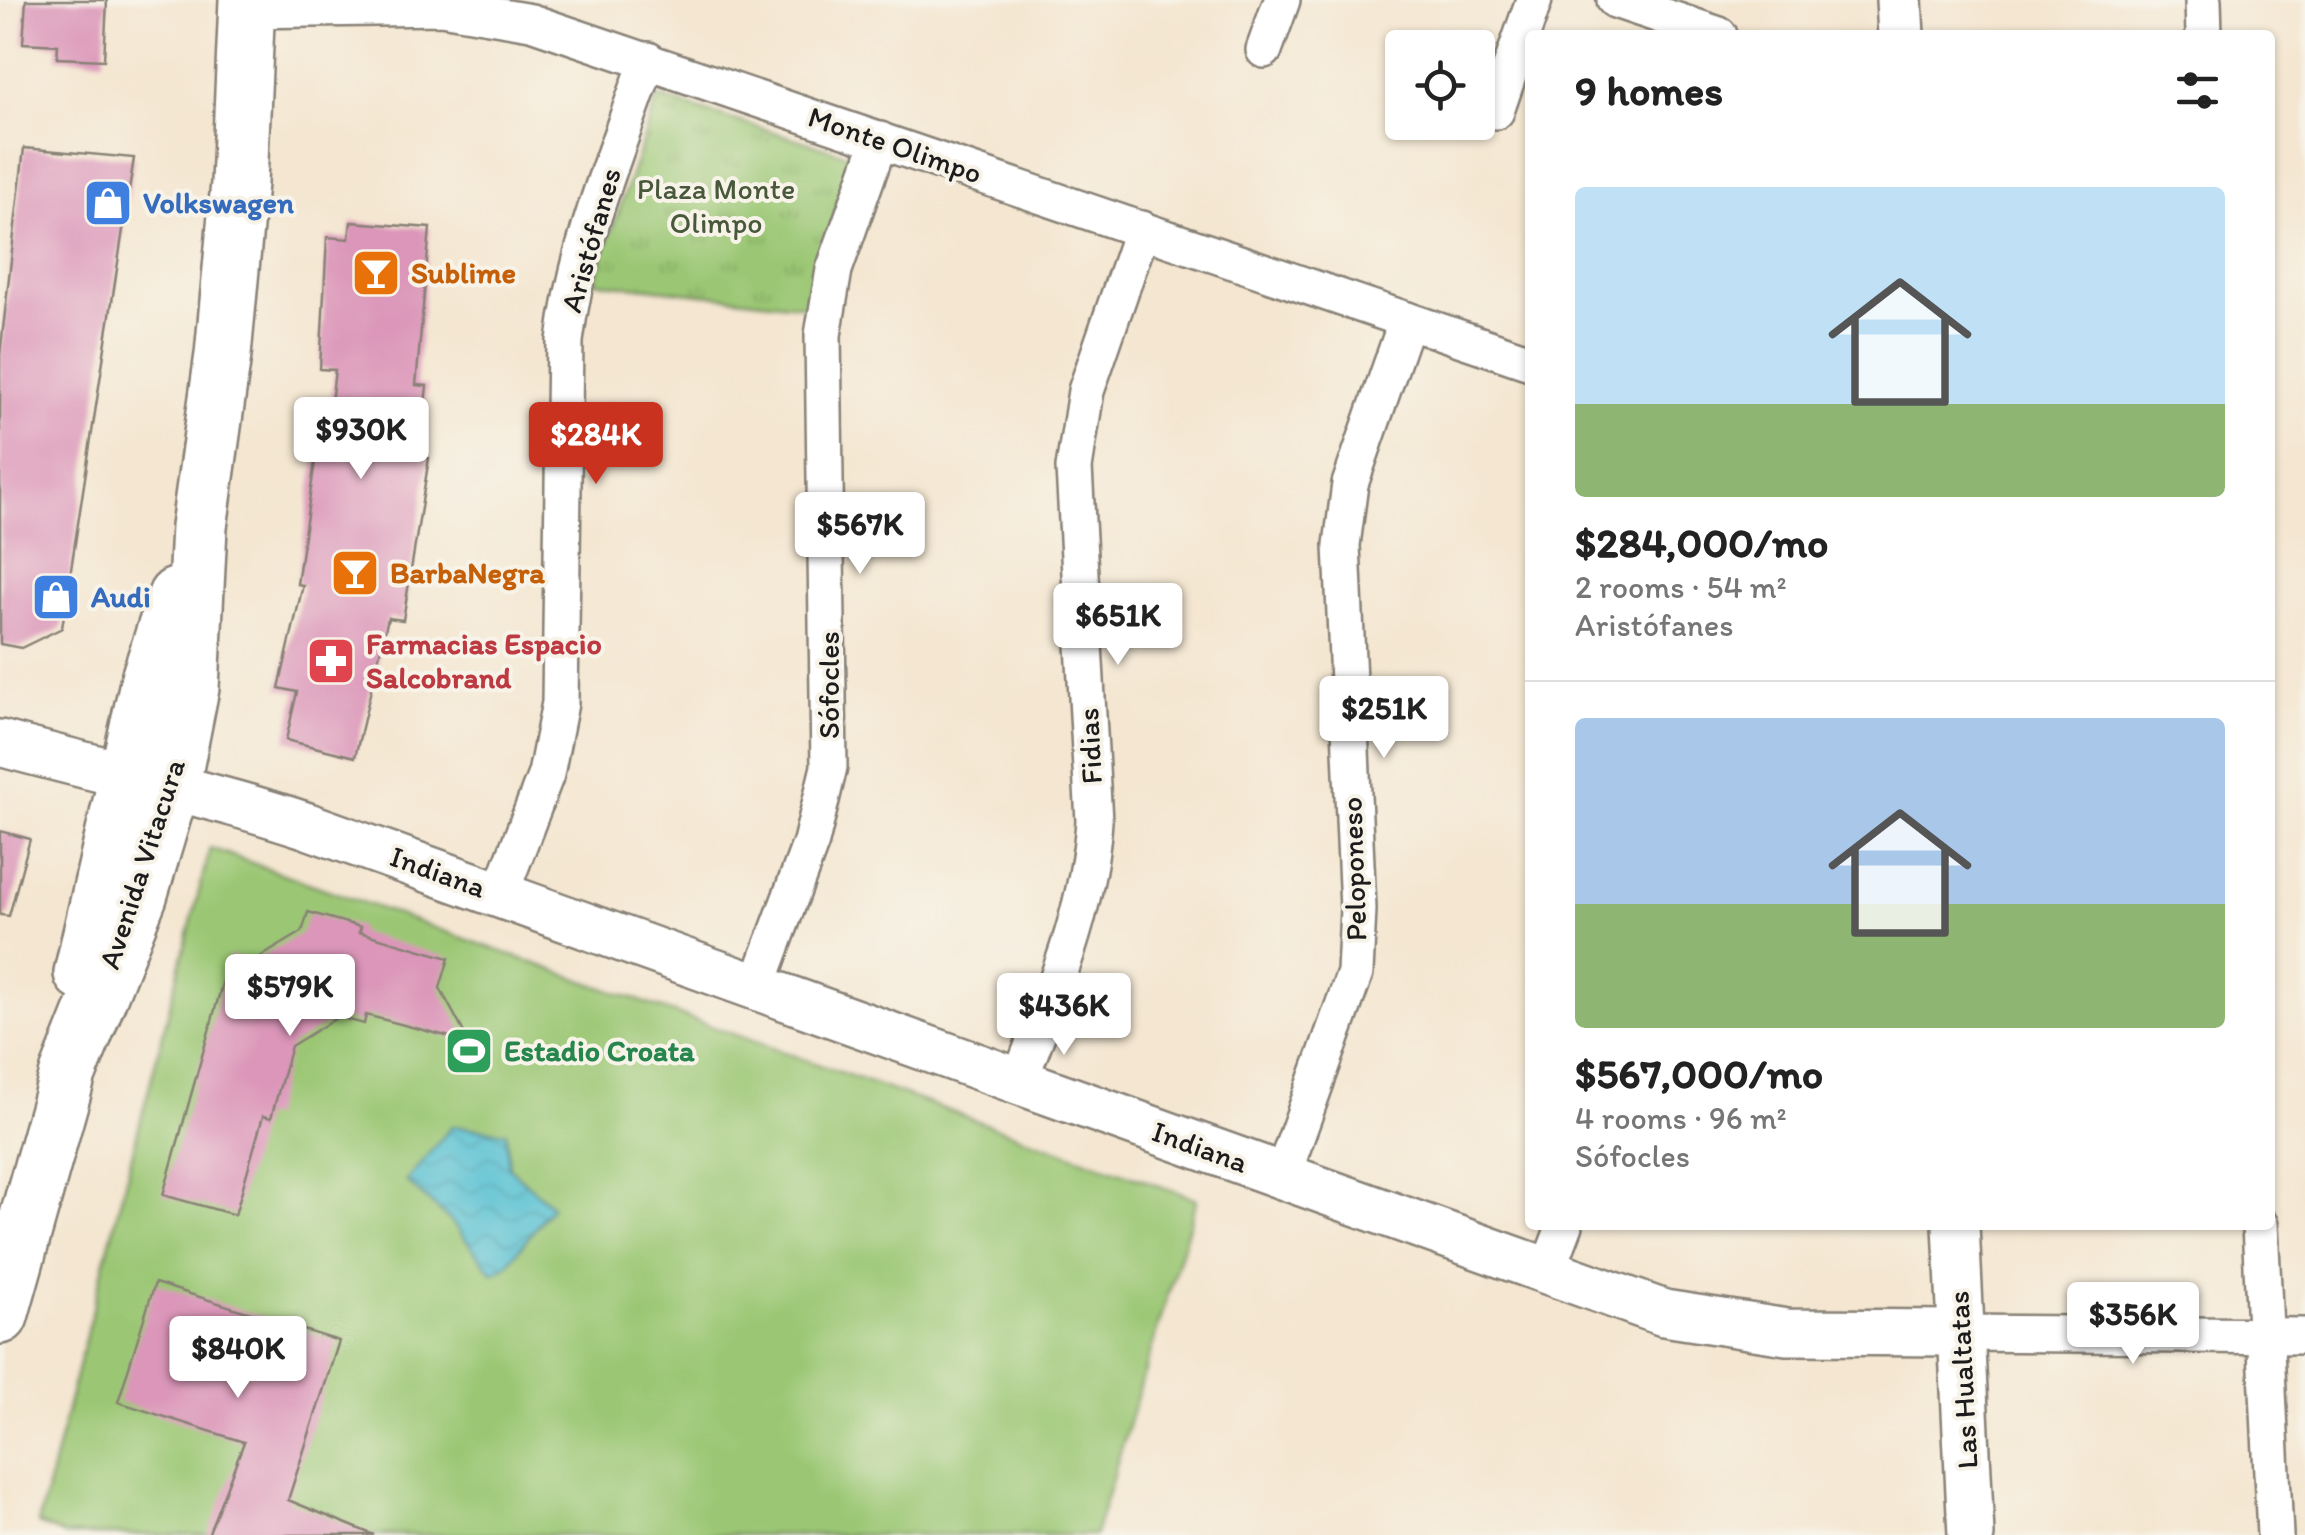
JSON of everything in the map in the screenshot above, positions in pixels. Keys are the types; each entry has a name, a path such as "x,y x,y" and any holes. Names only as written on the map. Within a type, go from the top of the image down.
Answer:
{"main road":[{"name":"Avenida Vitacura","path":"0,1316 68,1074 87,936 149,784 149,679 199,527 223,356 239,183 246,3"}],"street":[{"path":"1264,50 1282,0"},
{"path":"1496,111 1534,0"},
{"path":"1615,0 1704,30"},
{"path":"1899,0 1901,30"},
{"path":"2203,0 2204,30"},
{"name":"Monte Olimpo","path":"246,3 403,5 479,11 532,22 1525,360"},
{"name":"Aristófanes","path":"500,895 546,774 560,703 565,341 570,299 584,245 648,60"},
{"name":"Sófocles","path":"756,988 811,842 829,767 823,335 834,270 880,140"},
{"name":"Fidias","path":"1018,1082 1073,936 1091,863 1094,821 1074,468 1086,391 1142,229"},
{"name":"Peloponeso","path":"1282,1176 1355,973 1358,941 1343,531 1350,484 1407,320"},
{"name":"Indiana","path":"0,743 268,812 1664,1312 1742,1328 2305,1336"},
{"path":"1547,1272 1563,1230"},
{"name":"Las Hualtatas","path":"1956,1230 1971,1535"},
{"path":"2260,1230 2275,1535"}],"green space":[{"name":"Plaza Monte Olimpo","path":"658,97 853,156 807,306 594,282"},
{"name":"Estadio Croata","path":"210,848 1197,1199 1095,1535 65,1535 38,1524"}],"water":[{"path":"452,1126 506,1132 509,1168 552,1206 507,1265 493,1273 450,1220 406,1181"}],"building":[{"path":"26,0 107,0 104,60 57,58 58,45 23,43"},
{"path":"24,148 134,158 62,628 21,648 0,644 0,355"},
{"path":"351,222 430,228 416,385 427,386 419,457 429,458 403,620 388,618 355,757 286,740 297,692 279,688 303,585 297,584 305,528 318,442 326,443 335,370 320,369 327,237 349,239"},
{"path":"0,831 30,839 9,916 0,915"},
{"path":"308,912 361,927 359,932 449,958 440,988 469,1042 366,1015 364,1024 338,1017 291,1046 271,1118 263,1116 235,1215 163,1195 230,956 252,962 302,932"},
{"path":"155,1283 339,1341 288,1500 374,1535 208,1535 244,1442 118,1402"}],"place":[{"name":"Volkswagen","path":"108,203"},
{"name":"Sublime","path":"376,273"},
{"name":"BarbaNegra","path":"355,573"},
{"name":"Audi","path":"56,597"},
{"name":"Farmacias Espacio Salcobrand","path":"331,661"},
{"name":"Estadio Croata","path":"469,1051"}]}
